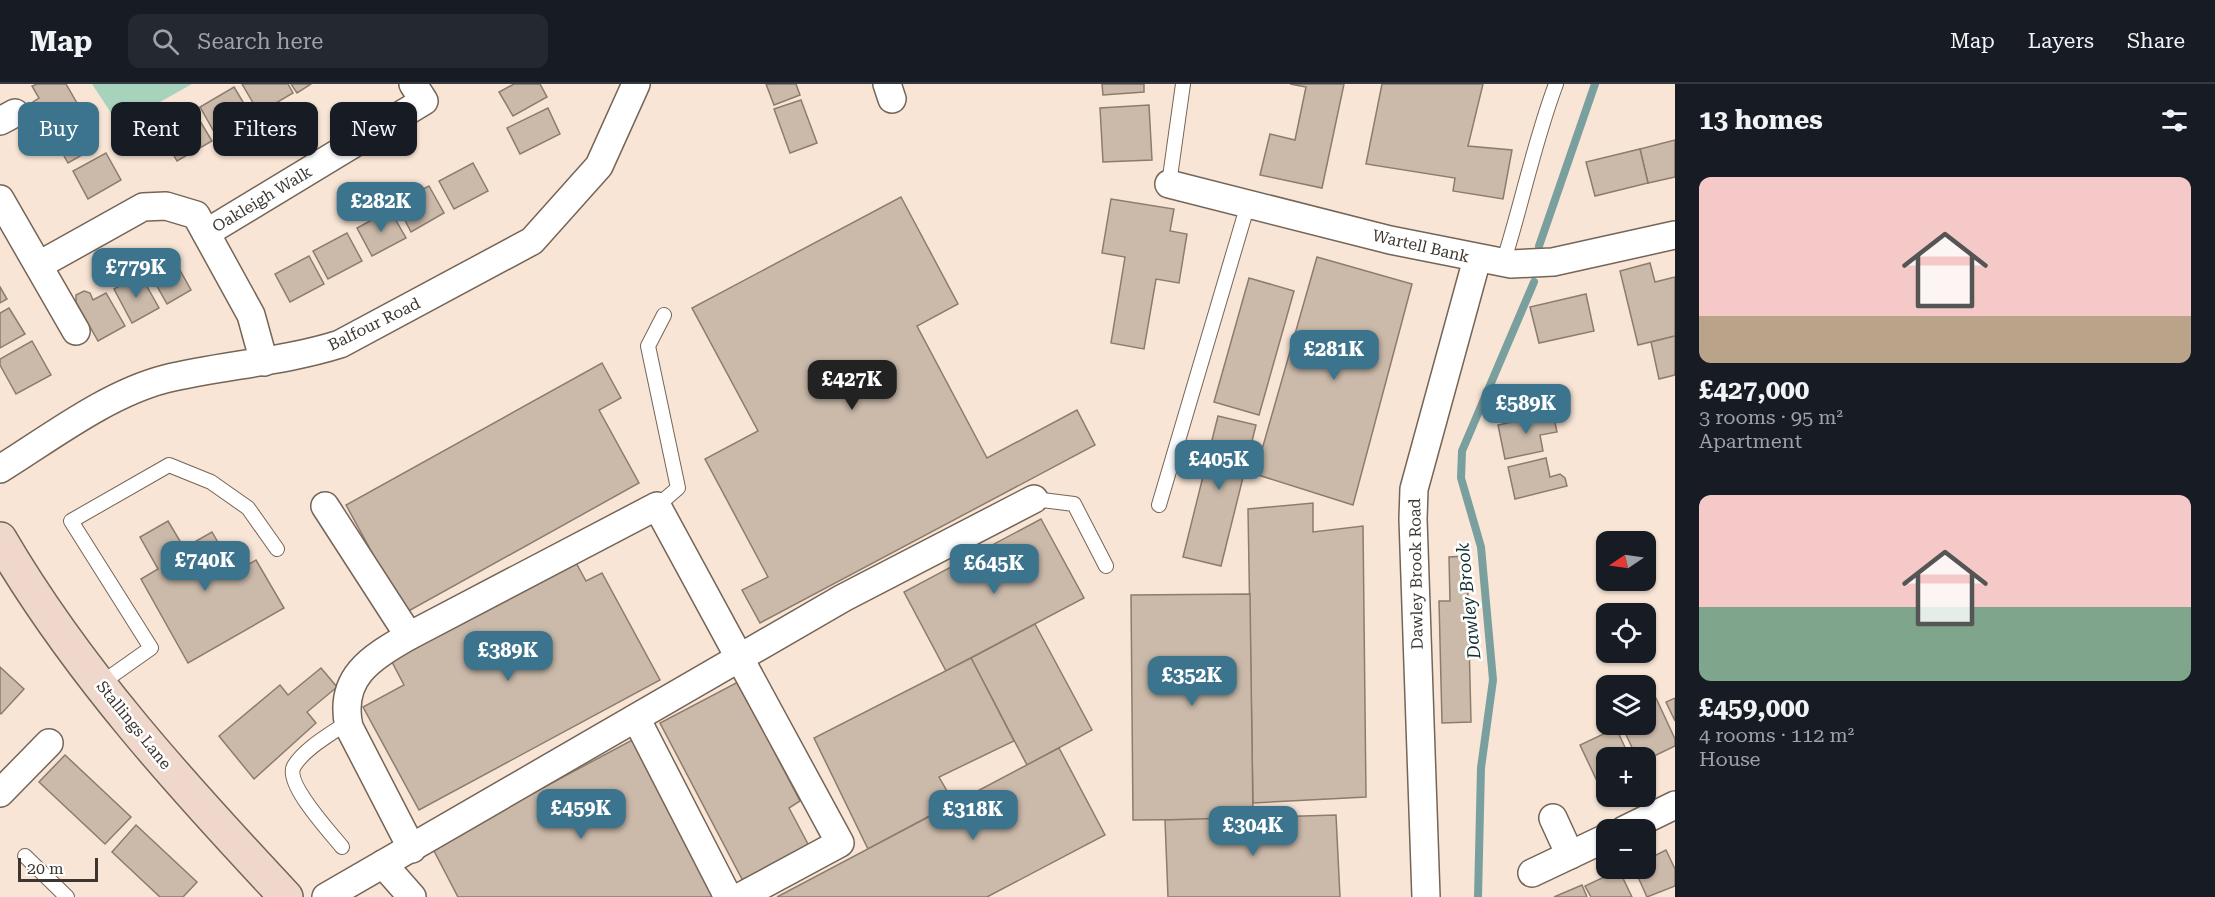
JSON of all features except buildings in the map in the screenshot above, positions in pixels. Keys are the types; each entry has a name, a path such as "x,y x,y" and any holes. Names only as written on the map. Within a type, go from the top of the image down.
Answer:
{"main road":[{"name":"Stallings Lane","path":"0,539 28,586 126,719 218,825 286,897"}],"street":[{"name":"Oakleigh Walk","path":"206,233 424,101 413,84"},
{"name":"Balfour Road","path":"0,469 105,404 154,384 308,355 340,344 532,241 598,166 636,84"},
{"name":"Wartell Bank","path":"1170,184 1390,240 1490,261 1553,262 1675,235"},
{"path":"0,199 76,331"},
{"path":"39,265 143,207 166,206 196,215 251,315 264,362"},
{"name":"Dawley Brook Road","path":"1426,897 1413,519 1414,489 1490,261"},
{"path":"326,897 843,598 1034,499"},
{"path":"325,506 408,636"},
{"path":"412,849 348,722 345,709 348,694 358,672 371,659 408,636 657,506 840,843 740,897"},
{"path":"636,718 728,897"},
{"path":"0,793 49,743"},
{"path":"1646,819 1675,805"},
{"path":"1552,818 1570,855"},
{"path":"1532,873 1596,843"},
{"path":"383,864 412,897"}],"lane":[{"path":"1170,184 1183,84"},
{"path":"1490,261 1521,208 1542,121 1556,84"},
{"path":"1159,505 1248,204"},
{"path":"657,506 678,488 648,345 664,315"},
{"path":"100,684 151,648 71,521 169,465 211,482 248,508 277,549"},
{"path":"1034,499 1074,504 1106,566"},
{"path":"342,848 298,789 292,775 295,765 304,755 348,722"},
{"path":"25,856 67,897"}],"green space":[{"path":"92,84 192,84 160,102 111,102 111,113"}],"waterway":[{"name":"Dawley Brook","path":"1539,246 1595,84"},
{"name":"Dawley Brook","path":"1478,897 1481,768 1493,680 1481,547 1461,478 1462,451 1534,282"}]}
